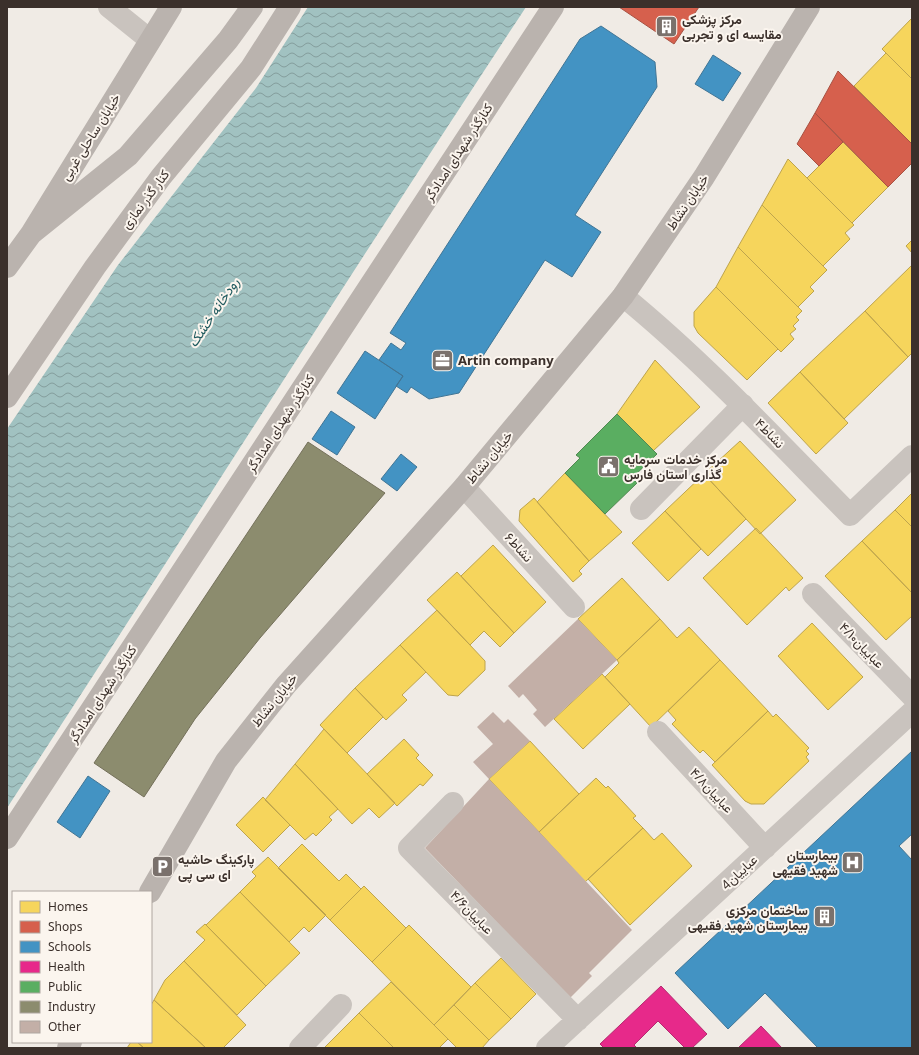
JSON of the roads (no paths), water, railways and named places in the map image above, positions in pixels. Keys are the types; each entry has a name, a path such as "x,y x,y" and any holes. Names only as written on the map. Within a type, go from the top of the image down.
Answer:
{"main road":[{"name":"خیابان ساحلی غربی","path":"16,248 171,7"},
{"path":"16,248 128,156 228,40 252,7"},
{"name":"کنار گذر نمازی","path":"7,397 94,267 160,177 251,68 290,7"},
{"name":"کنارگذر شهدای امدادگر","path":"7,838 552,7"},
{"name":"خیابان نشاط","path":"151,891 226,760 286,685 464,487 623,296 704,177 809,7"}],"street":[{"path":"109,7 150,40"},
{"name":"نشاط۴","path":"623,296 667,332 743,405 850,515 912,456"},
{"path":"641,509 743,405"},
{"name":"نشاط۶","path":"464,487 574,607"},
{"name":"عباییان۴/۱۰","path":"813,594 912,696"},
{"name":"عباییان4","path":"547,1048 912,712"},
{"name":"عباییان۴/۸","path":"658,732 765,848"},
{"name":"عباییان۴/۶","path":"452,803 409,848 578,1020"},
{"path":"300,1048 341,1005"}],"water":[{"name":"رودخانه خشک","path":"308,7 526,7 7,808 7,429 118,265 256,88"}],"place":[{"name":"مرکز پزشکی مقایسه ای و تجربی","path":"667,26"},
{"name":"Artin company","path":"443,360"},
{"name":"مرکز خدمات سرمایه گذاری استان فارس","path":"608,466"},
{"name":"بیمارستان شهید فقیهی","path":"853,862"},
{"name":"پارکینگ حاشیه ای سی پی","path":"163,866"},
{"name":"ساختمان مرکزی بیمارستان شهید فقیهی","path":"824,917"}]}
